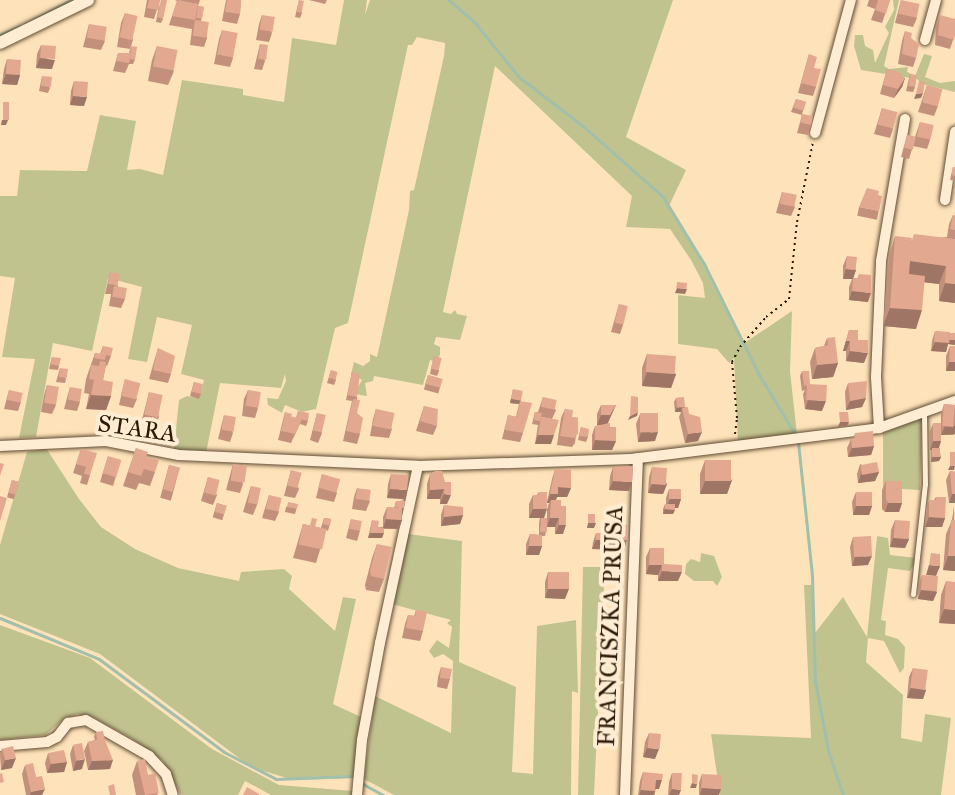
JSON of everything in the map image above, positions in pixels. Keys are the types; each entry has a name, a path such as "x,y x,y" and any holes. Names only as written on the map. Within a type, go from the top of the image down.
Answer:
{"street":[{"path":"0,43 88,0"},
{"path":"815,133 851,0"},
{"path":"925,40 936,0"},
{"path":"879,428 876,377 881,261 905,119"},
{"path":"945,200 955,132"},
{"path":"357,795 377,657 418,466 638,458 733,448 879,428 955,401"},
{"name":"STARA","path":"0,446 106,441 179,455 418,466"},
{"name":"FRANCISZKA PRUSA","path":"625,795 638,458"},
{"path":"0,746 47,742 57,737 68,723 86,720 149,756 166,774 173,795"}],"lane":[{"path":"913,594 925,484 924,413"}],"path":[{"path":"733,448 737,418 732,362 740,347 789,299 802,195 815,133"}],"green space":[{"path":"344,0 367,0 365,15 370,0 673,0 626,137 686,170 669,206 695,249 743,344 792,311 790,371 797,435 738,443 734,358 729,363 717,349 678,344 678,295 705,298 703,283 691,260 670,229 626,227 632,196 495,66 443,312 451,314 455,310 457,314 467,316 460,340 436,337 434,344 440,347 440,355 436,362 430,360 423,385 374,376 373,381 365,383 367,396 354,394 362,380 351,374 354,362 363,366 370,361 370,354 377,357 409,210 410,191 414,190 444,56 445,43 417,37 412,45 408,45 348,323 335,328 316,409 302,412 285,405 282,413 268,405 267,398 278,399 286,381 285,374 281,388 220,383 206,453 174,449 179,400 187,396 199,398 204,380 181,374 192,325 157,317 147,362 128,359 142,287 108,278 92,351 53,343 36,437 19,438 35,359 2,357 15,278 0,276 0,196 17,196 20,170 87,171 100,115 136,121 127,170 140,169 163,175 182,80 243,89 243,95 284,102 292,38 336,45"},
{"path":"893,0 899,0 884,66 889,69 908,67 907,72 915,76 924,54 932,56 925,77 940,83 955,81 955,92 922,84 917,79 861,70 854,46 855,35 863,35 865,46 873,50 875,63 889,33 885,27 894,10"},
{"path":"922,417 920,490 883,488 883,433"},
{"path":"46,448 101,527 135,549 178,568 239,581 241,572 284,569 292,576 289,589 335,631 343,597 356,599 333,704 363,718 355,778 293,780 251,767 100,654 0,614 0,545 27,452"},
{"path":"408,534 462,541 459,662 516,687 512,772 533,774 537,626 576,620 578,693 572,691 571,795 394,795 364,779 375,696 451,733 453,661 443,654 434,658 429,651 437,640 449,648 452,627 447,623 451,620 392,604"},
{"path":"877,536 888,538 890,555 917,558 910,571 888,568 881,620 886,621 885,635 898,639 905,647 904,668 900,673 884,641 868,638 866,662 903,695 901,738 922,742 925,714 951,718 941,795 720,795 711,734 811,738 804,585 813,585 815,633 843,597 867,637"},
{"path":"701,553 714,556 722,577 717,586 713,581 694,581 685,574 686,564 691,559 700,562"},
{"path":"583,567 605,567 594,795 578,795"},
{"path":"0,625 90,658 212,749 279,785 353,791 353,795 271,795 245,781 238,795 181,795 163,761 134,740 91,716 77,714 64,719 45,735 0,740"}],"building":[{"path":"149,0 160,0 158,10 147,8"},
{"path":"161,0 167,0 163,19 157,17"},
{"path":"178,0 198,4 195,20 172,16"},
{"path":"227,0 241,0 240,14 225,12"},
{"path":"299,0 304,1 302,13 297,12"},
{"path":"878,0 890,0 886,14 875,10"},
{"path":"901,0 920,4 917,18 898,14"},
{"path":"198,6 204,7 202,19 196,18"},
{"path":"125,13 138,16 132,40 119,37"},
{"path":"262,15 275,17 272,32 260,30"},
{"path":"940,15 955,19 954,40 938,35"},
{"path":"195,20 209,22 207,38 193,36"},
{"path":"89,24 107,27 105,41 87,38"},
{"path":"222,30 238,33 233,58 217,55"},
{"path":"905,31 912,33 911,38 919,44 916,58 902,54"},
{"path":"260,44 268,45 266,60 258,59"},
{"path":"41,45 56,46 55,59 40,58"},
{"path":"131,46 137,47 135,60 130,59"},
{"path":"157,46 178,50 174,71 153,67"},
{"path":"118,53 131,53 129,63 116,61"},
{"path":"809,54 817,57 814,68 821,69 816,87 801,83"},
{"path":"7,59 21,60 20,75 6,74"},
{"path":"887,69 902,73 901,77 905,78 898,89 883,85"},
{"path":"910,74 917,75 915,87 908,86"},
{"path":"42,76 52,77 51,87 41,86"},
{"path":"74,81 88,82 87,97 73,96"},
{"path":"919,81 925,82 923,93 916,94"},
{"path":"927,85 942,89 938,107 922,102"},
{"path":"796,99 806,102 803,111 793,108"},
{"path":"3,102 9,102 9,120 3,120"},
{"path":"882,108 897,112 893,129 878,124"},
{"path":"802,114 813,116 811,125 800,123"},
{"path":"920,122 934,125 931,140 917,137"},
{"path":"907,135 916,137 913,150 904,148"},
{"path":"867,188 879,191 878,195 882,196 879,211 859,207"},
{"path":"782,192 797,195 794,207 780,204"},
{"path":"955,215 955,230 950,229"},
{"path":"914,234 955,239 955,284 945,283 946,266 910,261 909,274 925,276 922,310 890,308 895,236 912,238 911,243"},
{"path":"847,256 857,257 856,270 846,269"},
{"path":"110,272 120,274 118,286 108,284"},
{"path":"859,274 871,275 871,293 852,291 853,278 859,278"},
{"path":"677,282 687,283 686,289 676,288"},
{"path":"114,286 127,288 125,299 112,297"},
{"path":"619,304 628,306 623,325 615,323"},
{"path":"849,330 858,330 858,340 868,340 868,353 850,351 850,341 846,341"},
{"path":"935,331 950,332 949,343 934,342"},
{"path":"835,337 838,363 817,365 815,348 828,345 827,338"},
{"path":"103,346 113,348 111,356 106,355 105,360 94,358 95,353 101,354"},
{"path":"950,346 955,346 955,362 949,362"},
{"path":"158,348 175,356 171,374 153,370"},
{"path":"647,354 676,356 675,374 646,372"},
{"path":"434,356 442,358 439,371 431,369"},
{"path":"52,357 61,358 59,366 50,364"},
{"path":"100,361 106,362 103,380 113,382 111,396 91,395 94,380 89,379 91,365 99,366"},
{"path":"60,368 68,369 67,378 59,377"},
{"path":"331,370 338,372 336,380 329,378"},
{"path":"802,371 809,371 810,385 804,386"},
{"path":"352,372 360,374 357,397 347,395"},
{"path":"428,375 442,379 440,388 426,384"},
{"path":"125,379 140,383 136,400 121,395"},
{"path":"867,381 866,398 850,401 848,383"},
{"path":"194,382 203,384 201,394 192,392"},
{"path":"807,384 827,385 826,401 806,400"},
{"path":"47,385 59,387 56,405 44,403"},
{"path":"70,387 82,389 80,402 68,400"},
{"path":"513,389 523,391 521,401 511,399"},
{"path":"9,390 23,393 21,403 7,400"},
{"path":"248,390 261,392 258,408 245,406"},
{"path":"149,392 163,395 158,417 144,414"},
{"path":"631,396 638,397 638,412 630,416"},
{"path":"543,397 557,400 555,410 541,407"},
{"path":"684,397 685,407 677,408 676,398"},
{"path":"353,399 360,400 357,413 363,418 360,434 346,431"},
{"path":"520,401 532,403 523,433 505,430 508,415 517,417"},
{"path":"944,404 955,405 953,427 942,426"},
{"path":"601,405 616,405 610,415 601,415"},
{"path":"424,406 438,409 437,426 420,421"},
{"path":"688,407 689,414 700,417 702,432 688,434 682,408"},
{"path":"376,409 395,413 391,430 372,426"},
{"path":"565,409 573,410 572,417 578,418 575,438 560,436"},
{"path":"298,411 309,413 308,421 296,418"},
{"path":"535,412 542,413 540,421 534,420"},
{"path":"839,412 848,412 849,422 840,422"},
{"path":"317,413 326,415 322,433 313,431"},
{"path":"640,413 658,413 658,432 640,432"},
{"path":"224,415 236,417 234,432 222,430"},
{"path":"285,415 302,419 295,434 281,431"},
{"path":"541,417 559,420 554,435 538,435"},
{"path":"610,423 610,427 616,427 616,441 595,440 595,426"},
{"path":"933,423 941,423 941,441 933,441"},
{"path":"581,427 589,429 588,437 579,436"},
{"path":"873,431 874,446 852,448 851,439 855,438 855,433"},
{"path":"136,448 148,452 146,457 159,460 155,472 144,469 141,476 128,472"},
{"path":"932,448 940,448 940,457 932,457"},
{"path":"81,449 97,453 90,475 84,474 86,467 76,464"},
{"path":"950,452 955,452 955,466 950,466"},
{"path":"108,456 121,460 116,477 103,473"},
{"path":"705,460 731,460 731,481 705,481"},
{"path":"877,462 879,472 862,475 860,465"},
{"path":"233,464 247,466 244,483 231,481"},
{"path":"169,465 180,468 172,492 163,489"},
{"path":"633,466 632,482 613,481 613,467"},
{"path":"652,467 667,468 666,485 651,484"},
{"path":"555,469 571,470 571,488 558,487 558,494 550,494"},
{"path":"291,470 302,473 297,488 287,485"},
{"path":"442,471 445,482 451,482 451,495 444,494 444,489 430,490 430,474"},
{"path":"950,471 955,472 955,494 952,494"},
{"path":"322,474 340,479 336,493 318,487"},
{"path":"391,474 408,475 407,490 390,489"},
{"path":"208,477 220,480 216,495 204,493"},
{"path":"12,480 19,482 15,494 8,492"},
{"path":"886,481 902,481 902,503 888,503"},
{"path":"251,486 261,488 258,505 248,503"},
{"path":"357,488 371,490 369,501 355,499"},
{"path":"669,489 681,489 681,499 669,499"},
{"path":"539,492 547,492 547,509 533,509 533,495 539,495"},
{"path":"856,492 872,492 872,506 856,506"},
{"path":"269,495 282,498 279,512 266,509"},
{"path":"0,496 7,498 0,521"},
{"path":"936,497 946,497 945,518 929,517 929,500 936,500"},
{"path":"551,500 561,500 561,506 566,506 566,525 559,525 559,518 550,518"},
{"path":"396,501 405,501 404,508 395,507"},
{"path":"288,502 298,504 297,509 287,507"},
{"path":"217,503 227,506 224,515 214,512"},
{"path":"665,504 675,504 675,510 665,509"},
{"path":"444,505 463,507 463,515 444,517"},
{"path":"387,507 402,508 401,520 386,519"},
{"path":"588,514 595,514 595,523 588,523"},
{"path":"312,518 317,519 315,527 310,525"},
{"path":"324,518 331,519 330,526 323,524"},
{"path":"541,518 547,518 547,532 540,532"},
{"path":"351,519 362,521 360,531 349,529"},
{"path":"372,520 379,521 378,527 384,528 384,533 370,533"},
{"path":"895,520 910,521 909,539 894,538"},
{"path":"951,520 955,520 955,556 948,556"},
{"path":"303,524 326,529 322,550 299,545"},
{"path":"608,525 628,525 627,540 596,540 596,533 608,533"},
{"path":"530,534 542,535 542,546 529,546"},
{"path":"871,536 872,556 854,557 853,537"},
{"path":"377,544 392,547 384,579 371,576 370,571"},
{"path":"650,548 664,548 664,564 682,565 682,572 662,571 662,565 649,565"},
{"path":"931,553 940,554 940,566 929,565"},
{"path":"548,572 569,572 569,589 548,589"},
{"path":"922,575 938,576 937,591 921,590"},
{"path":"946,581 955,582 955,610 944,609"},
{"path":"416,610 427,612 423,631 406,628 408,615 415,616"},
{"path":"441,667 452,669 450,679 440,678"},
{"path":"913,668 928,670 925,690 910,688"},
{"path":"103,731 105,740 97,740 96,732"},
{"path":"649,733 661,734 660,749 648,748"},
{"path":"104,738 113,760 92,761 88,742"},
{"path":"82,743 85,759 76,760 73,745"},
{"path":"13,746 16,758 5,760 2,749"},
{"path":"64,750 67,762 51,764 48,753"},
{"path":"145,759 148,775 155,773 159,793 145,795 137,761"},
{"path":"33,763 36,777 42,776 45,789 31,792 25,765"},
{"path":"643,772 663,774 662,780 656,780 655,791 641,790"},
{"path":"672,773 682,773 681,790 672,789"},
{"path":"692,774 698,775 697,784 692,783"},
{"path":"702,774 722,775 721,789 701,788"},
{"path":"114,784 116,795 110,795 108,786"},
{"path":"247,787 259,794 259,795 243,795"}],"waterway":[{"path":"25,24 71,0"},
{"path":"449,0 475,23 519,77 584,127 663,197 704,264 758,373 795,434"},
{"path":"0,35 20,26"},
{"path":"798,442 812,576 815,681 828,750 843,795"},
{"path":"0,618 99,659 224,752 276,779 352,776"},
{"path":"363,784 383,795"}]}
